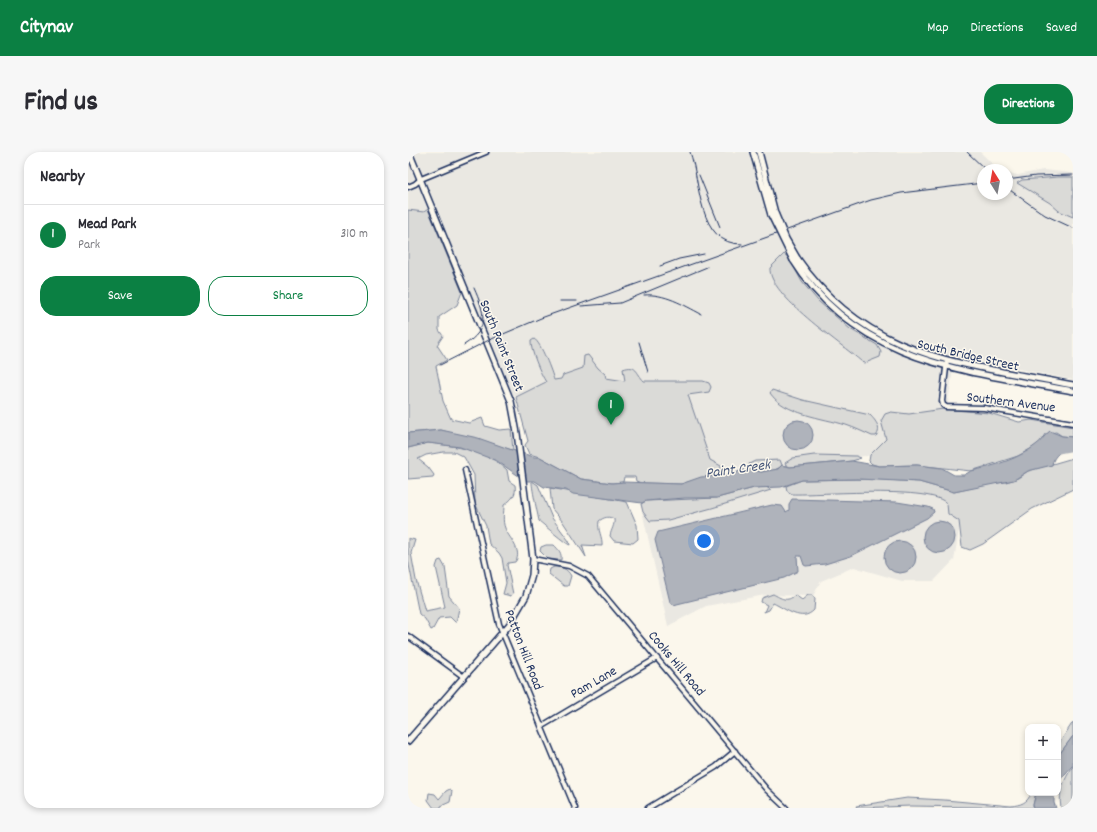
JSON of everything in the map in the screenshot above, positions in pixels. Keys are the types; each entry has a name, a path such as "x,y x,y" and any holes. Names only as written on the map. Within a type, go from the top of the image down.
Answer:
{"main road":[{"name":"South Paint Street","path":"408,741 503,632 523,604 530,582 533,559 518,440 509,396 409,152"},
{"name":"South Bridge Street","path":"753,152 773,214 795,259 823,298 858,328 896,350 946,366 1073,391"},
{"name":"South Bridge Street","path":"758,152 773,214"},
{"name":"South Bridge Street","path":"795,259 841,308 885,338 909,349 947,360 1073,385"}],"street":[{"path":"408,187 415,184 420,179 480,153 486,152"},
{"name":"Southern Avenue","path":"947,360 942,401 946,407 991,409 1073,423"},
{"name":"Patton Hill Road","path":"465,470 493,602 503,632 575,808"},
{"name":"Cooks Hill Road","path":"533,559 569,566 588,576 767,790 786,808"},
{"path":"408,636 464,676"},
{"name":"Pam Lane","path":"542,726 657,658"},
{"path":"648,808 716,767 735,751"}],"shaded area":[{"path":"408,152 980,152 993,164 977,164 977,200 1013,200 1013,174 1018,175 1043,170 1073,173 1073,380 955,356 941,449 714,470 549,381 516,397 498,377 428,210 415,219 408,216"},
{"path":"1073,177 1073,217 1059,211 1050,203 1017,183 1022,180"},
{"path":"428,209 462,292 457,305 439,317 439,330 443,336 437,345 447,360 436,366 443,401 451,419 469,423 482,418 485,426 499,430 511,429 513,450 441,430 408,433 408,210 424,212"},
{"path":"784,254 789,258 802,282 818,301 850,329 877,345 881,352 880,357 865,363 862,362 793,305 773,279 770,268"},
{"path":"534,339 543,351 554,380 561,379 563,375 583,368 584,356 588,355 598,368 605,374 606,378 625,381 623,369 634,368 644,381 703,381 709,383 711,387 709,392 688,395 710,460 721,466 721,473 681,484 641,483 636,481 635,477 624,477 623,482 612,483 581,479 540,457 529,454 525,445 528,441 516,397 546,382 532,350 531,341"},
{"path":"772,390 803,400 870,415 878,425 878,433 876,436 872,436 846,425 794,411 776,400 770,393"},
{"path":"943,409 989,413 1019,422 1031,420 1073,427 1073,437 1062,436 1056,432 1045,434 1039,444 1018,456 971,471 917,465 879,466 872,464 869,461 870,455 886,439 881,421 885,414 891,412 909,414"},
{"path":"798,420 809,424 813,435 809,446 798,450 787,446 783,435 787,424"},
{"path":"441,430 478,438 534,457 540,457 581,479 612,483 681,484 701,477 734,474 741,470 749,469 761,472 778,469 782,465 790,467 852,461 879,466 917,465 942,468 954,475 964,475 971,471 997,464 1022,454 1039,442 1050,431 1062,436 1073,437 1073,447 1066,449 1057,455 1054,458 1052,465 1028,471 1014,480 954,492 919,482 857,479 802,480 781,487 754,488 717,498 685,498 646,501 642,503 573,494 566,490 544,487 535,481 526,481 497,461 460,447 428,443 408,448 408,433"},
{"path":"428,443 480,453 499,463 507,470 509,481 515,485 515,492 513,497 504,505 504,525 518,553 515,562 508,563 507,565 513,594 511,596 503,594 506,583 502,558 499,553 489,544 486,526 475,503 474,475 464,457 454,452 426,455 418,459 428,467 434,475 433,477 408,479 408,448"},
{"path":"814,455 856,456 861,458 852,461 790,467 785,463 793,458"},
{"path":"1073,458 1073,489 1032,509 983,544 970,550 962,547 959,521 948,514 947,504 938,498 921,495 874,492 792,494 787,491 786,486 802,480 869,479 919,482 954,492 989,484 1006,482 1018,478 1028,471"},
{"path":"780,460 782,465 771,471 760,472 749,467 749,464 755,461"},
{"path":"532,481 538,485 552,518 569,541 570,545 539,521"},
{"path":"850,483 954,496 960,524 954,560 934,581 902,581 854,567 821,581 813,596 765,595 706,606 668,626 640,502 758,486"},
{"path":"766,487 771,490 668,520 650,521 643,512 641,504 646,501 717,498 754,488"},
{"path":"550,488 627,502 637,525 638,539 633,543 614,541 610,536 614,519 610,517 605,518 599,521 602,546 582,545 586,557 563,522 552,509"},
{"path":"792,499 897,502 928,507 933,509 934,512 927,518 851,556 825,564 806,566 804,565 801,556 797,556 798,571 784,578 674,605 670,602 655,540 658,532 772,505 782,506 786,512 789,510 789,504"},
{"path":"936,521 942,521 952,528 955,537 954,543 948,550 942,553 936,553 926,546 923,540 923,534 930,524"},
{"path":"408,538 415,540 411,553 416,580 425,611 445,607 436,567 438,561 441,560 445,567 449,596 459,608 456,623 450,617 439,618 431,630 425,619 419,614 408,560"},
{"path":"897,541 903,541 913,548 916,557 915,563 909,570 903,573 897,573 887,566 884,560 884,554 891,544"},
{"path":"546,545 554,545 560,552 561,560 548,559 540,551 541,547"},
{"path":"554,567 564,568 568,571 571,576 568,586 564,586 549,574 550,569"},
{"path":"773,594 787,599 795,595 802,600 808,595 812,595 815,599 814,610 809,614 799,615 773,603 769,610 764,612 767,605 761,602 762,598"},
{"path":"1073,722 1073,736 1061,752 1061,740"},
{"path":"1073,736 1073,765 1061,779 1061,760 1061,752"},
{"path":"1073,766 1073,808 1061,808 1060,796 1062,786"},
{"path":"450,789 452,791 450,802 441,806 441,808 434,808 428,800 429,793 435,794 439,799 446,791"},
{"path":"1030,796 1035,796 1033,805 1034,808 911,806 857,808 856,806 907,798 1011,806 1023,803"},
{"path":"1035,796 1054,796 1056,808 1034,808 1033,805"}],"waterway":[{"name":"Paint Creek","path":"1057,451 1073,448"}],"railway":[{"path":"690,152 694,164 703,209 709,223 716,234 727,242 742,244"},
{"path":"967,152 980,164"},
{"path":"699,175 720,227"},
{"path":"1013,179 1036,176 1073,175"},
{"path":"440,365 487,341 541,318 871,200 901,193 977,184"},
{"path":"1013,192 1045,215 1073,228"},
{"path":"660,266 679,259 704,254"},
{"path":"581,306 620,303 707,267"},
{"path":"464,345 478,333 483,320 481,305 474,288"},
{"path":"644,295 666,298 701,314"},
{"path":"560,301 577,301"},
{"path":"639,342 648,372"}],"place":[{"name":"Mead Park","path":"611,425"}]}
